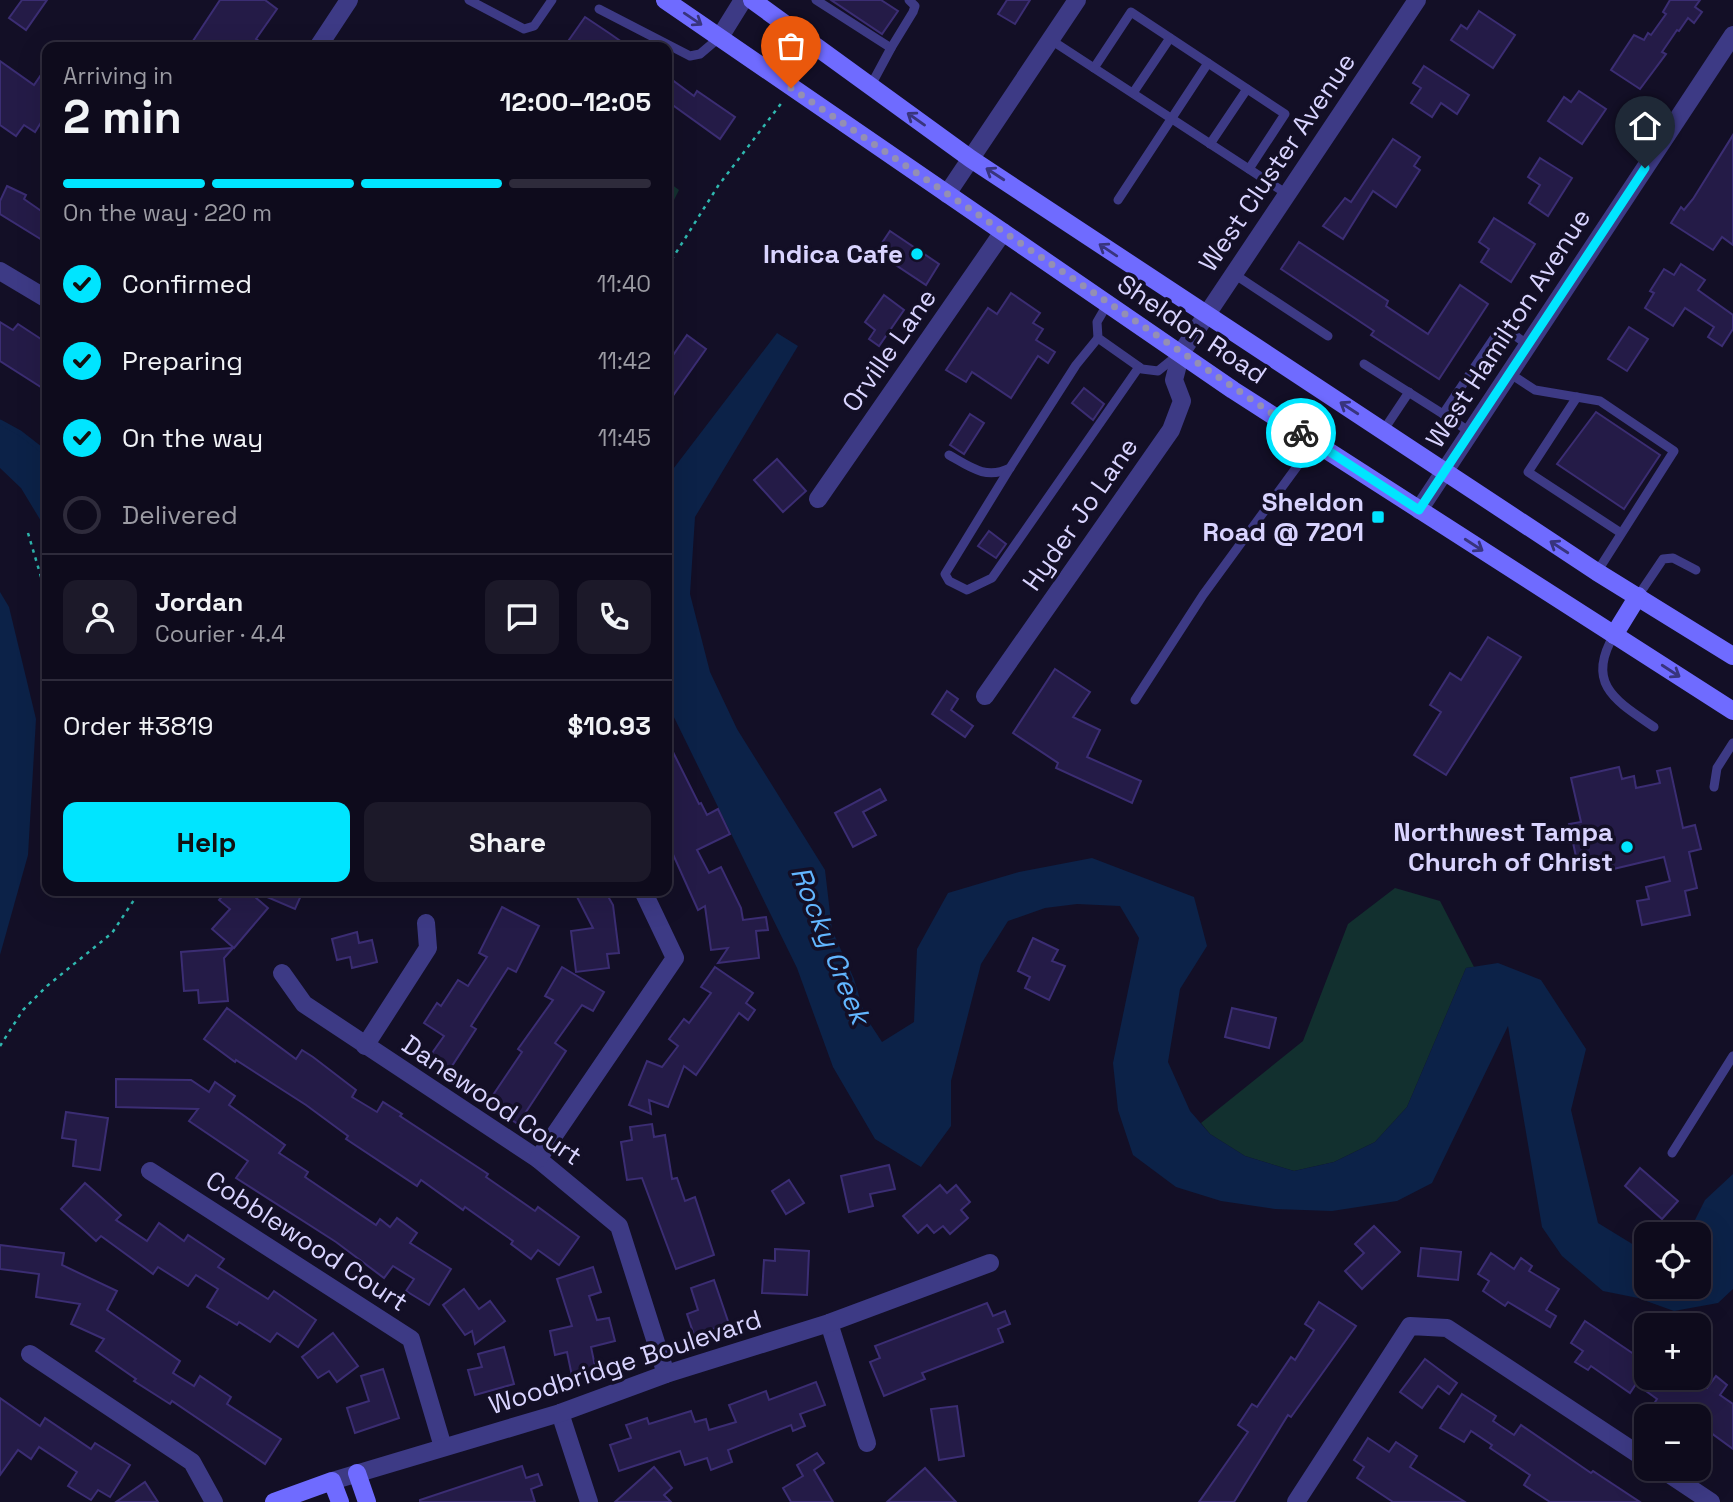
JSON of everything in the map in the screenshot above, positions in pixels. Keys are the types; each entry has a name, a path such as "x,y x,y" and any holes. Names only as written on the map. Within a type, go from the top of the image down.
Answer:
{"main road":[{"name":"Sheldon Road","path":"665,0 1181,353 1419,510 1733,711"},
{"name":"Sheldon Road","path":"751,0 971,159 1597,572 1733,656"},
{"path":"1614,635 1638,596"},
{"path":"358,1473 367,1502"},
{"path":"332,1481 340,1502"},
{"name":"Woodbridge Boulevard","path":"274,1502 332,1481"}],"street":[{"path":"321,42 349,0"},
{"path":"720,37 743,0"},
{"path":"947,194 1077,0"},
{"name":"West Cluster Avenue","path":"1181,353 1417,0"},
{"name":"West Hamilton Avenue","path":"1419,510 1733,35"},
{"name":"Orville Lane","path":"818,499 1003,232"},
{"path":"0,271 42,296"},
{"name":"Hyder Jo Lane","path":"985,696 1171,430 1182,401 1174,380 1181,353"},
{"path":"538,1159 675,958 645,896"},
{"path":"365,1046 428,948 426,923"},
{"name":"Danewood Court","path":"282,973 304,1004 538,1159 619,1226 666,1374"},
{"name":"Cobblewood Court","path":"149,1171 411,1339 443,1447"},
{"name":"Woodbridge Boulevard","path":"332,1481 560,1413 666,1374 829,1323 989,1263"},
{"path":"829,1323 867,1443"},
{"path":"1304,1499 1410,1326 1447,1328 1634,1451"},
{"path":"30,1354 192,1462 214,1502"},
{"path":"560,1413 589,1502"},
{"path":"1680,1481 1711,1502"}],"lane":[{"path":"469,0 524,29 534,26 552,0"},
{"path":"816,0 891,48"},
{"path":"870,87 914,12 915,6 909,0"},
{"path":"599,9 663,42"},
{"path":"1094,68 1131,12 1285,114 1249,169"},
{"path":"672,47 690,56 700,54 720,37"},
{"path":"1133,93 1170,38"},
{"path":"1051,40 1287,194"},
{"path":"1118,200 1208,63"},
{"path":"1210,144 1247,89"},
{"path":"1234,274 1328,336"},
{"path":"1108,303 1097,322 1098,338 1076,365 945,574 949,581 967,590 992,578 1139,367"},
{"path":"1443,414 1502,326 1528,345"},
{"path":"1098,338 1139,367 1158,371 1181,353"},
{"path":"1364,364 1471,432"},
{"path":"1509,373 1535,390 1600,401 1674,451 1597,572"},
{"path":"1383,431 1409,392"},
{"path":"1577,397 1528,472 1621,533"},
{"path":"1135,700 1203,596 1315,442"},
{"path":"949,455 979,472 998,474 1010,468"},
{"path":"1638,596 1663,559 1672,558 1696,570"},
{"path":"1614,635 1605,655 1604,683 1612,698 1654,727"},
{"path":"1713,787 1717,768 1733,743"},
{"path":"1672,1153 1733,1056"}],"path":[{"path":"672,259 718,187 791,88"},
{"path":"29,533 42,579"},
{"path":"0,1046 23,1010 47,986 112,933 137,896"}],"green space":[{"path":"672,185 679,190 672,204"},
{"path":"1395,888 1440,901 1474,967 1466,968 1407,1107 1375,1142 1334,1162 1294,1171 1245,1156 1210,1134 1201,1123 1303,1041 1348,924"}],"water":[{"path":"777,333 798,346 695,517 690,594 710,672 737,729 825,870 832,930 854,979 865,1016 882,1042 914,1022 917,949 948,893 1019,872 1092,858 1194,897 1207,946 1180,989 1168,1062 1190,1111 1210,1134 1245,1156 1294,1171 1334,1162 1375,1142 1407,1107 1466,968 1498,963 1541,980 1586,1049 1571,1110 1598,1223 1634,1245 1634,1297 1603,1291 1562,1256 1542,1227 1508,1026 1432,1183 1397,1201 1332,1211 1275,1209 1221,1201 1176,1187 1133,1155 1118,1110 1113,1063 1139,938 1120,906 1077,904 1045,908 1008,921 981,964 951,1081 951,1126 921,1167 875,1139 833,1067 797,968 672,713 672,470"},
{"path":"0,420 42,450 42,523 21,488 0,468"},
{"path":"0,592 9,607 36,719 28,855 0,955"},
{"path":"1733,1174 1733,1289 1718,1303 1674,1311 1641,1299 1711,1299 1711,1222 1694,1222 1705,1200"}],"building":[{"path":"22,0 47,0 26,30 9,18"},
{"path":"220,0 265,0 277,9 256,39 261,42 192,42"},
{"path":"831,0 881,0 898,11 882,34"},
{"path":"1007,0 1030,0 1015,24 998,14"},
{"path":"1670,0 1700,0 1695,7 1702,12 1694,23 1688,18 1679,31 1677,30 1662,52 1666,54 1640,89 1611,70 1634,35 1644,40 1648,33 1651,35 1666,14 1663,12"},
{"path":"1479,11 1515,35 1493,68 1451,40 1461,25 1467,29"},
{"path":"585,17 622,42 568,42"},
{"path":"0,61 34,85 42,73 42,121 35,132 24,125 16,136 0,125"},
{"path":"1424,66 1469,95 1457,114 1441,103 1432,117 1411,103 1421,88 1413,83"},
{"path":"672,80 694,96 697,91 735,117 720,139 672,105"},
{"path":"1579,91 1606,109 1582,144 1548,121 1564,97 1571,102"},
{"path":"1733,135 1733,245 1722,237 1713,250 1671,223 1681,207 1684,210 1693,199"},
{"path":"1393,139 1420,157 1414,166 1420,170 1396,207 1373,191 1343,239 1323,226 1345,198 1351,202"},
{"path":"1540,158 1572,178 1548,216 1529,203 1540,185 1528,177"},
{"path":"7,186 26,195 24,199 42,212 42,240 0,214 0,201"},
{"path":"1494,218 1535,244 1511,282 1481,262 1489,249 1479,242"},
{"path":"890,231 939,264 926,285 876,252"},
{"path":"1299,242 1388,301 1386,306 1428,334 1460,285 1488,304 1439,379 1371,335 1374,331 1281,269"},
{"path":"1681,264 1705,280 1698,290 1733,315 1733,329 1722,346 1708,337 1714,327 1685,308 1673,326 1645,308 1654,293 1650,291 1664,269 1674,275"},
{"path":"1011,293 1040,313 1033,323 1043,329 1036,340 1055,352 1048,363 1038,356 1011,398 972,372 966,382 946,370 988,308 997,314"},
{"path":"884,295 904,310 879,346 869,339 875,330 865,322"},
{"path":"0,322 13,330 18,324 42,340 42,388 0,361"},
{"path":"1629,327 1648,339 1627,371 1608,359"},
{"path":"687,335 706,349 672,397 672,357"},
{"path":"1084,388 1104,404 1093,420 1072,403"},
{"path":"1596,412 1660,455 1624,509 1557,464"},
{"path":"970,414 984,423 964,454 950,445"},
{"path":"777,459 806,491 783,512 754,480"},
{"path":"989,531 1006,544 996,558 978,546"},
{"path":"1488,637 1521,657 1446,775 1414,755 1441,712 1430,705 1450,673 1461,680"},
{"path":"1055,669 1090,692 1073,717 1100,730 1087,757 1141,781 1132,803 1056,768 1058,763 1013,733"},
{"path":"947,691 958,699 951,710 973,726 965,737 932,714"},
{"path":"672,750 699,804 701,803 707,815 718,809 730,834 697,850 709,873 721,867 741,908 743,920 766,917 768,930 756,931 759,958 718,963 728,948 711,950 705,906 698,910 672,852"},
{"name":"Northwest Tampa Church of Christ","path":"1619,767 1622,779 1634,776 1636,788 1660,783 1657,771 1670,768 1683,828 1695,825 1701,849 1689,852 1697,888 1685,891 1690,915 1642,925 1637,901 1649,899 1646,887 1670,881 1664,857 1605,871 1602,861 1578,866 1569,824 1581,822 1571,778"},
{"path":"880,789 886,800 863,812 876,835 853,847 835,813"},
{"path":"223,896 254,896 268,908 234,948 212,929 230,909 219,900"},
{"path":"265,896 301,896 295,909"},
{"path":"577,896 608,896 613,905 619,953 607,954 609,968 576,972 571,931 593,928"},
{"path":"502,907 539,926 516,972 508,968 471,1026 476,1029 450,1069 430,1056 444,1036 424,1023 437,1003 441,1006 458,980 468,986 487,957 479,953"},
{"path":"357,932 359,943 372,940 377,962 352,968 350,957 337,960 332,939"},
{"path":"1033,938 1058,950 1052,961 1065,966 1049,1000 1025,988 1030,977 1018,971"},
{"path":"233,948 224,958 228,1001 199,1003 198,990 184,991 181,952"},
{"path":"562,967 604,992 593,1011 582,1005 555,1043 566,1051 518,1124 487,1104 522,1052 518,1049 553,1000 545,996"},
{"path":"715,967 753,993 746,1003 755,1010 748,1020 739,1013 696,1075 684,1066 668,1107 649,1100 651,1114 629,1105 647,1061 662,1067 678,1046 669,1039 684,1019 689,1023 711,993 701,987"},
{"path":"227,1008 296,1059 302,1050 313,1057 356,1090 352,1097 377,1112 383,1102 402,1114 400,1116 488,1174 486,1177 535,1211 538,1207 579,1237 559,1265 538,1250 531,1259 511,1244 513,1241 465,1207 463,1210 421,1180 417,1186 346,1139 348,1136 306,1105 236,1060 235,1062 204,1039"},
{"path":"1232,1008 1276,1018 1269,1048 1225,1037"},
{"path":"116,1079 191,1080 209,1092 215,1082 235,1096 229,1105 285,1145 279,1153 308,1172 305,1177 376,1225 380,1219 390,1227 397,1218 417,1233 410,1243 451,1269 429,1305 406,1291 414,1279 393,1266 384,1278 336,1242 236,1178 248,1161 189,1121 198,1109 116,1107"},
{"path":"66,1112 108,1118 100,1170 73,1166 76,1140 62,1138"},
{"path":"652,1124 654,1137 665,1135 672,1179 677,1178 685,1201 695,1197 714,1255 676,1269 642,1178 627,1180 621,1142 632,1140 630,1127"},
{"path":"889,1165 895,1189 870,1194 873,1206 849,1212 841,1176"},
{"path":"1640,1168 1678,1201 1662,1219 1625,1186"},
{"path":"789,1180 804,1203 786,1214 772,1191"},
{"path":"85,1183 121,1215 116,1220 147,1241 159,1223 184,1241 188,1235 224,1259 218,1267 268,1299 274,1291 316,1320 298,1347 277,1333 270,1342 239,1322 237,1325 207,1307 218,1289 196,1275 188,1286 158,1267 153,1274 101,1236 96,1241 61,1209"},
{"path":"940,1185 947,1193 956,1185 970,1202 961,1210 968,1218 950,1234 943,1226 934,1233 927,1225 918,1233 903,1216"},
{"path":"1374,1226 1400,1252 1362,1289 1345,1271 1364,1253 1355,1244"},
{"path":"0,1245 64,1253 62,1265 117,1291 107,1310 180,1361 173,1373 194,1386 200,1376 231,1397 227,1404 281,1439 265,1464 172,1401 170,1404 134,1381 136,1379 96,1351 104,1339 71,1324 80,1304 36,1297 39,1274 0,1269"},
{"path":"1421,1248 1461,1252 1458,1280 1418,1276"},
{"path":"775,1249 809,1251 807,1295 762,1293 764,1260 775,1261"},
{"path":"1491,1253 1514,1269 1521,1258 1532,1266 1529,1271 1559,1289 1546,1310 1556,1316 1550,1327 1508,1302 1505,1306 1483,1291 1489,1281 1478,1274"},
{"path":"593,1267 601,1292 589,1296 597,1320 609,1318 615,1341 591,1347 596,1371 572,1376 567,1352 555,1355 550,1331 572,1326 557,1279"},
{"path":"714,1280 729,1324 694,1335 687,1314 698,1310 691,1288"},
{"path":"464,1289 479,1309 490,1301 505,1321 475,1344 472,1331 465,1335 443,1305"},
{"path":"1319,1302 1356,1326 1291,1417 1288,1415 1234,1502 1199,1502 1248,1432 1238,1425 1252,1404 1257,1407 1291,1357 1295,1360 1314,1330 1305,1324"},
{"path":"987,1303 993,1316 1005,1311 1010,1324 998,1329 1003,1342 922,1373 925,1379 884,1396 870,1362 880,1358 875,1346"},
{"path":"1585,1321 1634,1354 1634,1387 1630,1393 1591,1366 1588,1370 1575,1362 1583,1351 1571,1343"},
{"path":"333,1333 358,1366 337,1382 329,1371 318,1378 302,1357"},
{"path":"504,1347 514,1384 475,1395 468,1370 482,1367 478,1354"},
{"path":"1425,1359 1457,1383 1449,1394 1438,1386 1422,1408 1400,1392"},
{"path":"383,1369 399,1418 355,1433 347,1408 369,1401 361,1376"},
{"path":"1716,1376 1727,1385 1720,1395 1733,1404 1733,1449 1711,1433 1711,1404 1654,1404 1657,1399 1644,1390 1711,1390 1711,1383"},
{"path":"816,1382 825,1405 800,1414 805,1426 793,1431 791,1425 728,1450 732,1462 711,1470 707,1458 685,1465 680,1451 619,1471 610,1445 631,1438 626,1425 647,1418 649,1424 691,1411 695,1422 706,1419 709,1430 736,1422 729,1405 766,1391 769,1400"},
{"path":"1462,1394 1496,1416 1493,1421 1514,1435 1521,1425 1591,1473 1593,1471 1640,1502 1550,1502 1524,1485 1530,1475 1490,1448 1492,1445 1471,1431 1464,1442 1440,1428"},
{"path":"0,1398 40,1426 45,1418 91,1449 95,1443 130,1465 110,1497 98,1490 91,1500 68,1486 77,1472 39,1447 31,1459 18,1450 0,1475"},
{"path":"957,1406 964,1456 939,1460 931,1409"},
{"path":"1368,1438 1389,1452 1396,1442 1417,1456 1410,1467 1465,1502 1393,1502 1357,1478 1364,1467 1354,1460"},
{"path":"817,1453 824,1463 814,1470 833,1502 791,1502 783,1488 803,1476 797,1465"},
{"path":"522,1466 526,1478 538,1474 542,1485 531,1489 535,1502 420,1502 420,1500"},
{"path":"654,1467 672,1488 664,1495 671,1502 615,1502"},
{"path":"925,1468 956,1502 887,1502"},
{"path":"145,1482 158,1502 116,1502"}],"waterway":[{"name":"Rocky Creek","path":"0,422 42,450"}],"way so far":[{"path":"791,88 1233,390 1301,433"}],"place":[{"name":"Indica Cafe","path":"917,254"},
{"name":"Sheldon Road @ 7201","path":"1378,517"},
{"name":"Northwest Tampa Church of Christ","path":"1627,847"}],"route":[{"path":"1301,433 1419,510 1645,168"}]}
